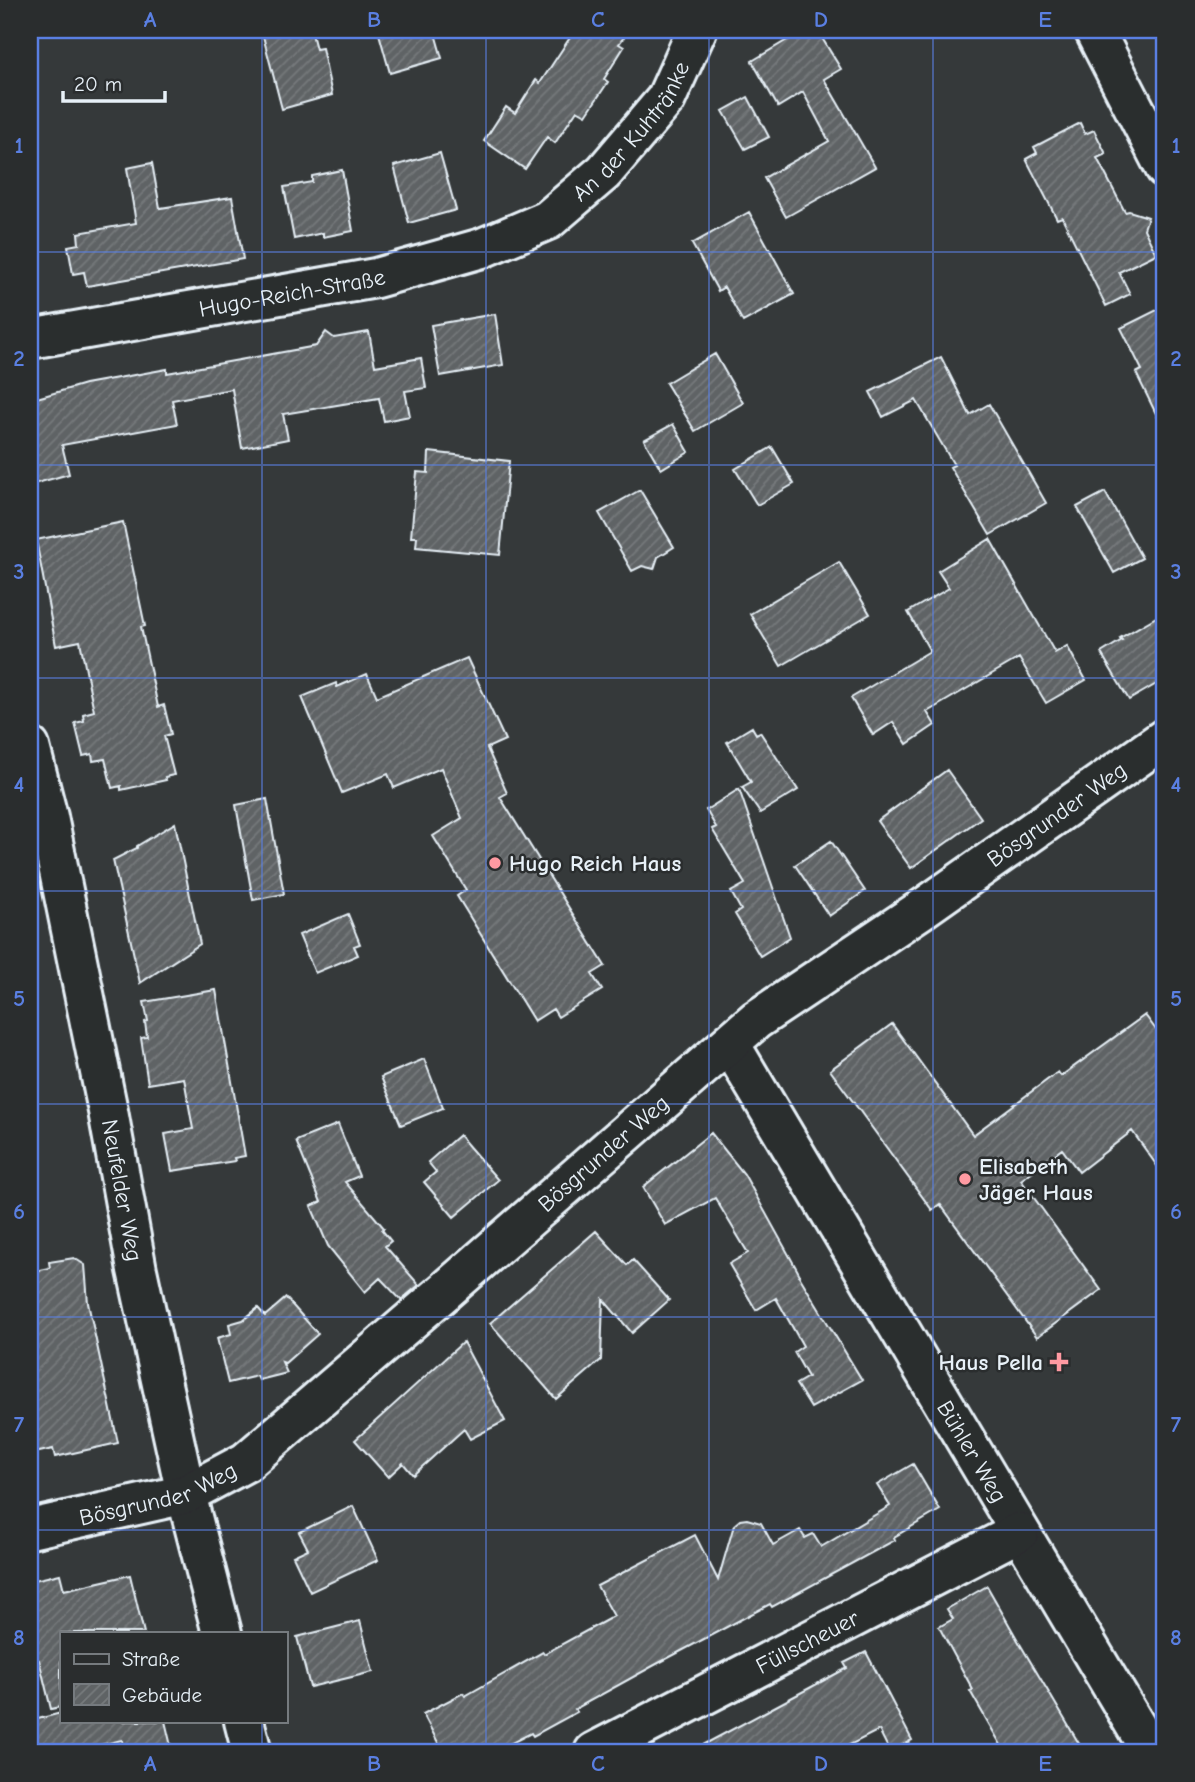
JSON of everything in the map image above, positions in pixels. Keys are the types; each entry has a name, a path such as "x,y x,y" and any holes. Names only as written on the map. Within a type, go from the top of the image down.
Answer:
{"street":[{"name":"An der Kuhtränke","path":"548,220 604,172 666,99 697,30"},
{"path":"1094,30 1165,169"},
{"name":"Hugo-Reich-Straße","path":"30,338 376,278 482,248 548,220"},
{"name":"Bösgrunder Weg","path":"30,1529 186,1494 246,1462 756,1020 922,909 1165,738"},
{"name":"Neufelder Weg","path":"30,747 48,817 108,1111 137,1270 186,1494 222,1632"},
{"name":"Bühler Weg","path":"730,1044 1150,1752"},
{"name":"Füllscheuer","path":"594,1752 1019,1532"},
{"path":"244,1722 252,1752"}],"building":[{"path":"285,30 311,30 316,49 322,48 332,95 282,109 263,36"},
{"path":"378,30 434,30 442,58 390,73"},
{"path":"575,30 629,30 619,44 624,47 604,79 608,82 586,115 577,110 555,143 547,137 525,169 484,141 506,107 515,113 536,80 540,83"},
{"path":"804,30 817,30 841,69 824,79 875,167 786,217 764,178 829,141 803,92 778,107 752,61"},
{"path":"748,97 769,137 745,149 723,111"},
{"path":"1080,123 1085,134 1094,130 1106,154 1097,158 1125,212 1148,217 1144,229 1156,254 1119,272 1130,294 1106,306 1062,217 1057,219 1026,159 1037,153 1034,147"},
{"path":"440,153 456,210 409,223 394,166"},
{"path":"152,163 160,208 232,197 243,259 87,286 84,272 73,274 68,246 79,244 78,233 136,223 127,168"},
{"path":"342,170 353,231 294,239 284,187 312,182 312,176"},
{"path":"749,212 794,294 743,322 724,287 718,291 692,244"},
{"path":"1165,306 1165,432 1136,373 1142,370 1121,328"},
{"path":"495,314 503,365 440,376 431,325"},
{"path":"326,332 334,338 369,332 375,366 421,358 426,388 405,391 410,416 384,421 379,398 283,414 288,439 242,448 232,389 172,400 177,424 62,445 69,474 30,485 30,400 85,384 167,369 167,373 316,346"},
{"path":"715,354 743,403 695,431 666,383"},
{"path":"941,357 970,415 989,404 1046,503 990,535 950,467 954,465 916,400 883,417 870,392"},
{"path":"673,424 689,452 661,469 644,440"},
{"path":"772,447 794,484 757,505 735,469"},
{"path":"429,452 509,461 500,555 416,547 417,537 411,537 417,472 428,473"},
{"path":"640,490 674,547 658,557 654,569 642,566 632,571 599,513"},
{"path":"1105,492 1142,558 1114,573 1077,507"},
{"path":"123,522 145,626 141,627 158,707 164,705 171,734 164,736 174,775 165,777 166,780 121,790 121,786 112,788 105,759 93,761 92,754 83,756 75,723 84,721 83,714 94,711 80,641 56,646 36,540"},
{"path":"990,539 1055,653 1067,646 1086,680 1046,703 1019,658 927,712 935,725 907,744 893,722 873,735 851,698 930,651 908,612 949,588 938,571"},
{"path":"839,562 870,614 781,666 750,614"},
{"path":"1165,612 1165,679 1129,700 1101,653 1122,640 1120,638"},
{"name":"Hugo Reich Haus","path":"467,658 505,740 487,748 507,793 500,797 605,966 592,974 602,990 558,1017 553,1009 534,1021 457,896 466,890 433,836 462,818 441,768 394,788 388,774 342,793 302,697 336,683 337,687 367,674 377,697"},
{"path":"752,727 756,734 760,732 798,790 760,813 742,787 751,782 727,742"},
{"path":"947,770 981,818 911,868 877,821"},
{"path":"739,789 790,937 760,956 735,914 741,910 731,892 745,884 712,829 716,827 706,810"},
{"path":"267,799 284,894 253,900 236,805"},
{"path":"175,823 200,944 140,983 113,860"},
{"path":"831,841 865,891 829,916 795,865"},
{"path":"348,914 360,944 354,946 358,955 315,973 299,935"},
{"path":"216,990 245,1156 234,1158 235,1161 172,1171 165,1134 193,1129 184,1078 148,1084 141,1038 147,1037 145,1022 148,1021 144,1002"},
{"name":"Elisabeth Jäger Haus","path":"1145,1015 1165,1042 1165,1177 1132,1131 1079,1172 1062,1149 1021,1180 1101,1290 1037,1337 940,1204 932,1210 830,1070 892,1024 973,1135 1058,1072 1061,1076"},
{"path":"424,1059 443,1108 401,1125 381,1077"},
{"path":"338,1124 359,1176 345,1182 384,1228 382,1230 391,1241 385,1246 419,1285 401,1300 380,1278 365,1292 328,1246 311,1206 321,1202 296,1141"},
{"path":"711,1133 744,1174 799,1276 862,1380 811,1408 796,1384 808,1377 794,1352 803,1346 776,1298 756,1310 729,1264 748,1253 715,1198 665,1225 643,1187"},
{"path":"459,1135 498,1180 454,1217 424,1182 436,1172 428,1162"},
{"path":"596,1231 627,1265 633,1260 669,1300 632,1333 603,1299 601,1360 556,1399 490,1323"},
{"path":"74,1258 85,1265 88,1303 118,1443 55,1457 53,1449 30,1454 30,1272 50,1268 49,1262"},
{"path":"286,1298 318,1334 285,1363 282,1362 287,1373 259,1380 257,1376 228,1383 217,1338 231,1334 229,1324 243,1320 258,1308 265,1316"},
{"path":"463,1342 505,1421 470,1439 464,1429 413,1475 403,1463 388,1477 355,1440"},
{"path":"913,1464 940,1510 894,1537 895,1540 772,1607 770,1604 653,1666 575,1709 577,1712 533,1736 531,1733 494,1752 443,1752 423,1714 463,1693 465,1696 614,1616 597,1586 695,1535 718,1580 734,1525 740,1520 761,1523 773,1545 800,1530 805,1538 813,1534 821,1547 890,1506 877,1485"},
{"path":"353,1506 378,1560 310,1592 293,1556 308,1549 299,1532"},
{"path":"60,1574 64,1590 130,1575 144,1632 60,1632 60,1707 51,1709 39,1660 30,1662 30,1581"},
{"path":"987,1586 1084,1752 1005,1752 970,1691 973,1690 939,1627 953,1619 947,1609"},
{"path":"360,1621 373,1672 310,1687 297,1637"},
{"path":"866,1652 912,1740 890,1752 879,1730 836,1752 690,1752 847,1668 844,1663"},
{"path":"60,1713 60,1722 165,1722 171,1746 146,1752 125,1752 122,1740 71,1752 30,1752 30,1721"}],"place":[{"name":"Hugo Reich Haus","path":"495,863"},
{"name":"Elisabeth Jäger Haus","path":"965,1179"},
{"name":"Haus Pella","path":"1059,1362"}]}
